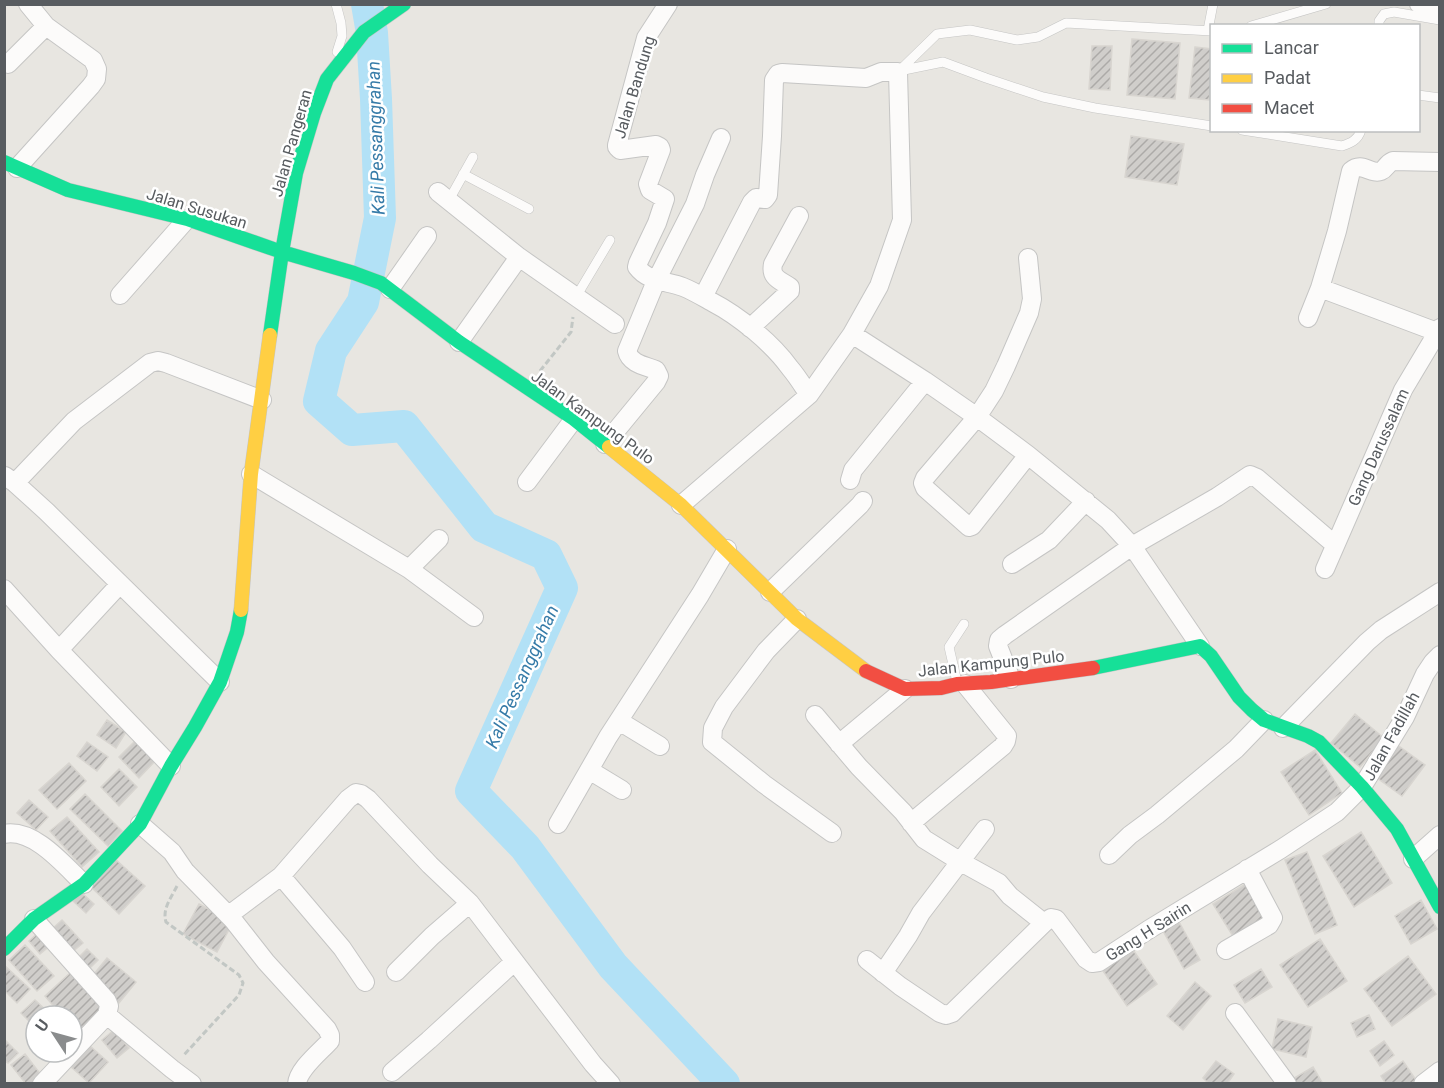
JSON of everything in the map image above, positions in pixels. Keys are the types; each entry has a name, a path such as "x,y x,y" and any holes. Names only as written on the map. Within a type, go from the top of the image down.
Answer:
{"street":[{"path":"11,165 91,86 96,79 98,69 93,60 46,26 28,4"},
{"name":"Jalan Pangeran","path":"4,949 34,919 84,884 140,824 220,682 237,632 242,605 251,474 282,252 296,173 327,79 364,32 404,4"},
{"name":"Jalan Bandung","path":"656,281 637,267 665,199 650,190 648,184 661,150 656,145 620,150 616,144 646,38 668,4"},
{"path":"1419,4 1440,8"},
{"path":"8,64 46,26"},
{"path":"681,505 809,395 852,334 879,286 902,220 898,72 882,72 866,78 778,74 774,80 768,195 765,199 756,198 752,202 703,297"},
{"path":"605,444 659,376 656,370 632,360 627,351 656,281 695,204 721,138"},
{"path":"1308,318 1320,288 1353,168 1379,172 1393,161 1440,162"},
{"name":"Jalan Susukan","path":"11,165 68,190 187,219 282,252 354,273 385,286"},
{"path":"444,196 519,257 615,324"},
{"path":"750,328 790,291 790,287 774,276 772,271 773,264 799,216"},
{"path":"120,295 187,219"},
{"path":"385,286 427,236"},
{"path":"459,342 519,257"},
{"path":"1028,258 1032,298 1029,313 1006,366 994,391 977,417 923,483 925,488 969,527 1028,455"},
{"path":"656,281 682,286 731,313 790,366 809,395"},
{"name":"Jalan Kampung Pulo","path":"385,286 459,342 574,419 681,505 797,619 870,673 905,689 941,688 1098,667 1200,646"},
{"path":"1320,288 1438,330"},
{"name":"Gang Darussalam","path":"1325,569 1403,390 1438,330"},
{"path":"852,334 977,417 1108,520 1132,546 1200,646 1211,656 1239,697 1264,720 1319,742 1362,787 1397,829 1440,907"},
{"path":"220,682 10,479 74,421 150,363 158,361 166,363 262,400"},
{"path":"850,480 853,470 924,381"},
{"path":"527,482 574,419"},
{"path":"251,474 409,569 474,617"},
{"path":"1011,679 998,646 999,640 1132,546 1217,497 1250,475 1257,478 1334,544"},
{"path":"770,592 863,501"},
{"path":"1012,564 1049,540 1086,501"},
{"path":"409,569 439,539"},
{"path":"558,825 619,721 727,549"},
{"path":"59,650 120,584"},
{"path":"4,589 59,650 171,766"},
{"path":"1284,728 1367,642 1381,630 1440,592"},
{"path":"797,619 766,651 724,707 713,728 712,742 764,784 832,833"},
{"name":"Jalan Fadillah","path":"1362,787 1405,717 1425,674 1440,655"},
{"path":"911,823 1003,746 1006,741 1007,736 961,684"},
{"path":"839,744 905,689"},
{"path":"815,715 903,812 924,839 999,883 1010,896 1044,923 952,1013 946,1015 932,1008 867,960"},
{"path":"1109,855 1130,835 1236,749 1264,720"},
{"path":"619,721 660,746"},
{"path":"589,770 622,790"},
{"name":"Gang H Sairin","path":"1044,923 1051,918 1056,919 1086,959 1092,963 1099,962 1281,849 1336,812 1362,787"},
{"path":"229,915 281,876 348,799 356,793 361,794 470,903 593,1064 611,1083"},
{"path":"140,824 171,852 185,871 229,915 266,962 327,1029 330,1041 301,1071 297,1083"},
{"path":"883,973 921,913 985,829"},
{"path":"4,834 12,832 33,840 84,884"},
{"path":"1413,859 1440,835"},
{"path":"1226,950 1269,925 1273,918 1247,869"},
{"path":"281,876 342,948 365,982"},
{"path":"396,972 470,903"},
{"path":"34,919 109,1006 107,1016 53,1080"},
{"path":"392,1072 514,962"},
{"path":"1235,1013 1287,1083"},
{"path":"107,1016 192,1083"},
{"path":"1423,1083 1440,1071"}],"lane":[{"path":"327,79 342,36 342,22 336,4"},
{"path":"1211,24 1213,4"},
{"path":"1258,24 1326,4"},
{"path":"1379,24 1384,14 1394,12 1440,20"},
{"path":"898,72 937,34 970,30 1017,40 1038,37 1066,23 1210,31"},
{"path":"898,72 943,62 1043,97 1095,108 1210,126"},
{"path":"1420,95 1440,98"},
{"path":"1254,132 1342,146 1352,143 1361,132"},
{"path":"444,196 463,174 473,156"},
{"path":"463,174 529,209"},
{"path":"576,297 610,240"},
{"path":"961,684 950,647 964,624"}],"path":[{"path":"527,388 571,332 576,297"},
{"path":"172,1069 239,995 243,983 239,975 166,922 165,910 185,871"}],"building":[{"path":"1132,39 1180,43 1175,99 1127,95"},
{"path":"1092,46 1112,46 1110,90 1089,89"},
{"path":"1195,47 1210,49 1209,100 1189,98"},
{"path":"1131,136 1184,144 1177,185 1125,177"},
{"path":"1355,714 1384,738 1360,767 1331,743"},
{"path":"107,720 126,732 116,748 97,735"},
{"path":"136,740 156,760 139,778 119,757"},
{"path":"87,742 108,757 97,771 77,756"},
{"path":"1396,744 1425,765 1402,796 1373,775"},
{"path":"1315,750 1342,793 1309,815 1281,772"},
{"path":"69,763 86,781 57,809 39,790"},
{"path":"119,769 137,787 119,806 101,787"},
{"path":"85,794 122,831 108,846 70,809"},
{"path":"29,800 48,817 36,830 17,813"},
{"path":"67,817 99,852 82,867 50,831"},
{"path":"1361,832 1392,883 1354,907 1323,856"},
{"path":"1307,852 1337,925 1315,934 1285,860"},
{"path":"114,858 145,886 119,914 89,885"},
{"path":"1247,883 1269,921 1236,941 1213,904"},
{"path":"81,892 94,904 86,913 73,901"},
{"path":"1421,900 1437,929 1411,944 1395,916"},
{"path":"199,904 233,922 217,952 183,934"},
{"path":"62,920 83,943 71,953 50,931"},
{"path":"1178,920 1200,960 1184,969 1162,929"},
{"path":"40,931 51,945 40,954 29,941"},
{"path":"1320,939 1347,981 1308,1007 1280,965"},
{"path":"25,945 54,976 37,991 9,960"},
{"path":"1131,947 1157,984 1127,1006 1101,968"},
{"path":"87,949 98,960 86,972 76,960"},
{"path":"1408,956 1436,994 1392,1026 1364,989"},
{"path":"107,958 136,982 119,1003 90,979"},
{"path":"4,965 30,989 17,1003 4,990"},
{"path":"1261,969 1272,987 1245,1003 1234,985"},
{"path":"71,972 104,1010 84,1028 84,1004 52,1004 45,996"},
{"path":"1195,982 1211,996 1183,1030 1167,1016"},
{"path":"1369,1015 1375,1029 1357,1037 1351,1023"},
{"path":"1278,1019 1312,1027 1306,1057 1272,1049"},
{"path":"114,1030 129,1048 117,1058 102,1040"},
{"path":"4,1039 18,1053 8,1063 4,1060"},
{"path":"1384,1041 1394,1055 1380,1066 1370,1051"},
{"path":"89,1045 108,1062 89,1083 70,1066 84,1064 84,1051"},
{"path":"24,1055 24,1064 33,1064 42,1076 32,1084 26,1084 11,1065"},
{"path":"1216,1061 1234,1074 1227,1084 1209,1084 1203,1078"},
{"path":"1403,1061 1416,1080 1410,1084 1386,1084 1381,1076"},
{"path":"1313,1067 1323,1084 1290,1084 1289,1081"}],"waterway":[{"name":"Kali Pessanggrahan","path":"367,4 372,33 380,218 363,302 331,351 319,401 352,430 404,426 484,527 546,555 562,588 471,791 525,847 613,966 724,1084"}],"traffic: fast":[{"path":"270,335 296,173 327,79 364,32 404,4"},
{"path":"4,162 68,190 187,219 381,283 459,342 574,419 609,447"},
{"path":"4,949 34,919 84,884 140,824 220,682 237,632 241,610"},
{"path":"1093,668 1200,646 1211,656 1239,697 1252,710 1264,720 1319,742 1362,787 1397,829 1440,907"}],"traffic: slow":[{"path":"241,610 251,474 270,335"},
{"path":"609,447 681,505 797,619 866,671"}],"traffic: jam":[{"path":"866,671 905,689 941,688 957,684 991,682 1093,668"}]}
